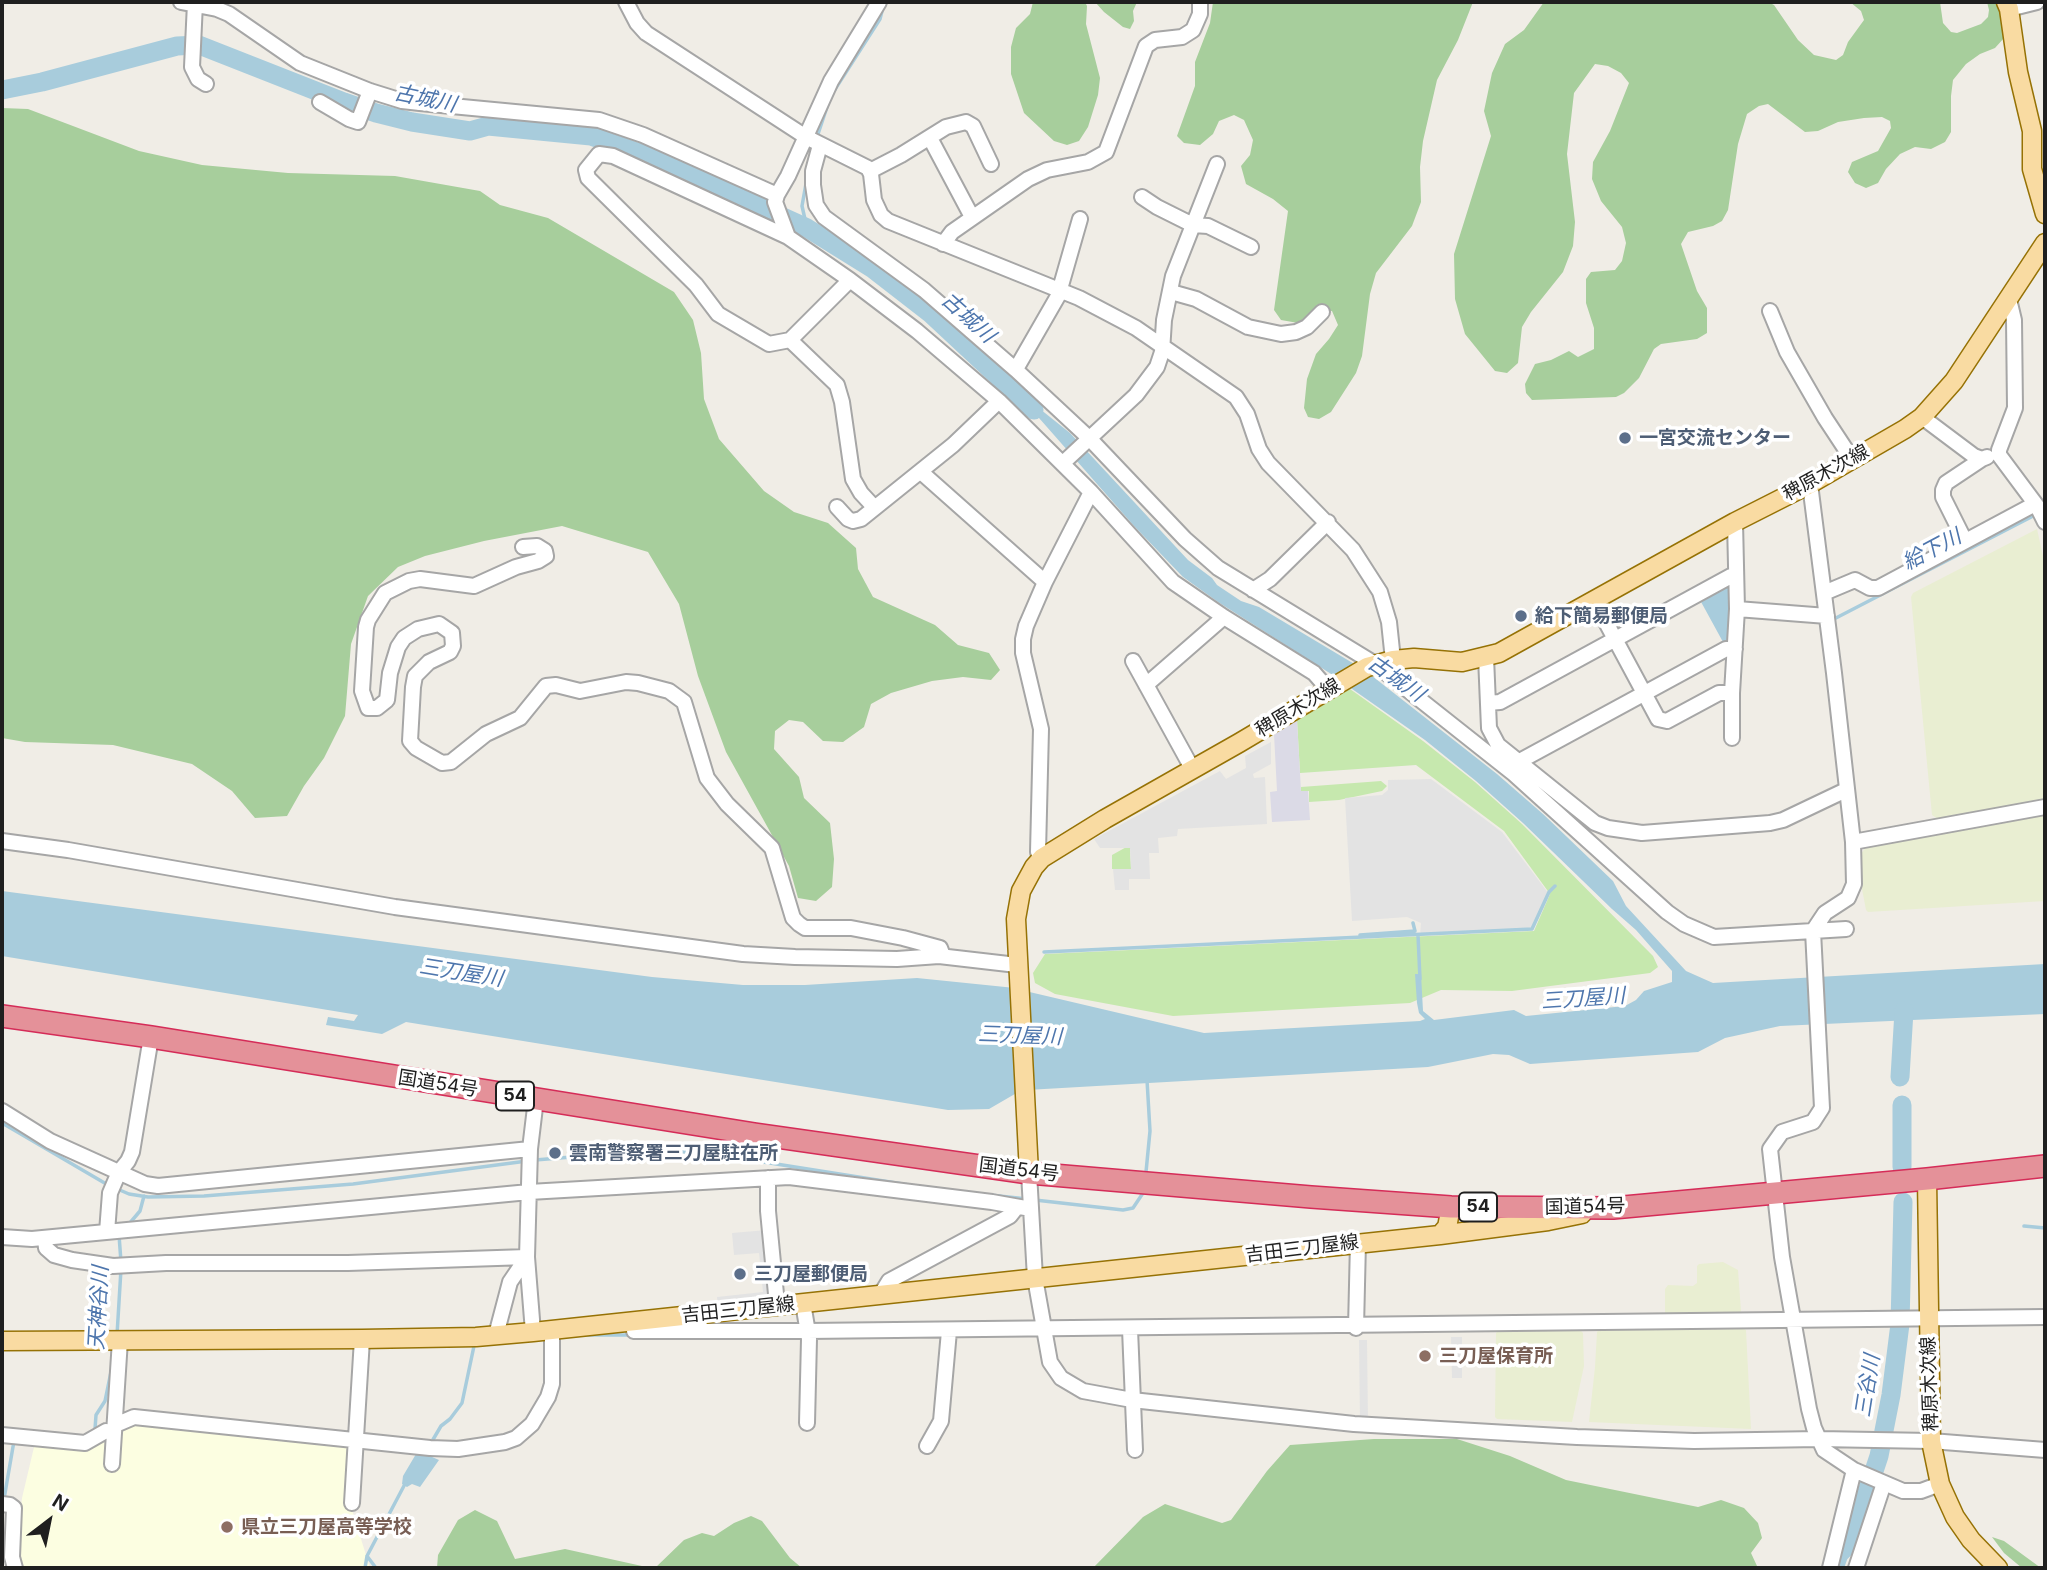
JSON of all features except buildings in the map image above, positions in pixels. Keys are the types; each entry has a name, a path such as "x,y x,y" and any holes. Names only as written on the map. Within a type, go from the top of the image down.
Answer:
{"highway":[{"name":"国道54号","path":"2,1016 151,1037 755,1134 1028,1190 1451,1207 1613,1208 2045,1166"}],"main road":[{"path":"2008,6 2018,72 2032,131 2032,169 2045,214"},
{"name":"稗原木次線","path":"1028,1190 1017,969 1017,904 1027,878 1042,858 1105,818 1193,770 1332,686 1378,663 1414,658 1462,662 1486,657 1528,637 1735,522 1810,484 1922,417 1954,381 2045,243"},
{"name":"稗原木次線","path":"1927,1179 1931,1441 1940,1484 1955,1517 1971,1540 1998,1568"},
{"path":"1440,1235 1447,1227 1451,1207"},
{"name":"吉田三刀屋線","path":"2,1341 362,1339 533,1332 1440,1235 1548,1221 1613,1208"}],"street":[{"path":"626,2 637,23 646,33 814,142 861,163 870,171 874,200 881,215 897,226 1059,290 1136,328 1236,397 1247,414 1262,456 1353,550 1380,592 1389,622 1378,663"},
{"path":"879,2 831,81 814,142 813,185 816,205 824,217 924,290 1016,369 1185,539 1218,568 1378,663 1514,774 1581,833 1594,848 1684,924 1714,937 1846,929"},
{"path":"943,244 951,232 1036,174 1088,162 1106,152 1146,46 1155,40 1182,37 1193,30 1200,14 1200,2"},
{"path":"2008,6 2037,2"},
{"path":"205,84 198,79 191,67 194,28 188,3 217,9 237,19 300,63 370,93 402,101 599,120 643,135 776,198"},
{"path":"320,102 353,122 358,122 370,93"},
{"path":"870,171 957,123 969,122 991,164"},
{"path":"930,138 972,217"},
{"path":"786,235 776,198 814,142"},
{"path":"850,280 790,341 769,344 726,320 709,304 696,285 588,178 586,170 599,154 613,156 786,235 850,280 917,331 999,401 1064,462 1173,582 1332,686"},
{"path":"1064,462 1136,395 1157,367 1164,320 1179,258 1217,164"},
{"path":"1142,197 1193,225 1208,226 1251,247"},
{"path":"1016,369 1053,305 1080,219"},
{"path":"1171,292 1196,299 1248,327 1281,334 1307,327 1322,312"},
{"path":"1965,541 1942,497 1943,490 1946,483 1982,459 1999,452 2015,408 2014,320 2009,299"},
{"path":"1770,312 1787,352 1852,459"},
{"path":"790,341 837,385 853,479 874,508"},
{"path":"837,507 853,521 861,519 920,472 999,401"},
{"path":"1922,417 1974,456 1982,459"},
{"path":"1824,593 1856,580 1870,588 1878,588 1965,541 2042,514 1999,452"},
{"path":"920,472 1045,582"},
{"path":"1810,484 1853,842 1854,884 1852,893 1844,903 1819,919 1814,933 1822,1104 1813,1122 1782,1132 1772,1144 1769,1155 1782,1257 1809,1409 1824,1450 1854,1470 1910,1492 1940,1484"},
{"path":"1042,858 1038,852 1041,729 1023,653 1023,639 1045,582 1091,492"},
{"path":"1253,590 1270,579 1328,522"},
{"path":"1732,738 1737,609 1735,522"},
{"path":"523,547 537,546 545,551 546,556 474,586 420,579 409,581 385,593 366,627 362,691 368,708 377,708 387,700 390,673 398,647 404,638 418,629 439,624 452,633 453,646 450,652 429,662 415,676 410,741 416,748 442,762 452,762 486,734 520,718 547,686 556,685 580,691 626,682 669,691 684,702 707,778 727,804 772,848 793,918 799,924 805,928 851,928 903,938 940,948 943,956"},
{"path":"1488,703 1500,702 1731,576 1736,576"},
{"path":"1594,600 1658,719 1664,722 1719,693 1732,692"},
{"path":"1737,609 1826,616"},
{"path":"1146,685 1224,617"},
{"path":"1518,762 1726,649 1735,649"},
{"path":"1486,657 1489,728 1493,737 1504,751 1595,823 1628,832 1770,824 1846,790"},
{"path":"1133,661 1193,770"},
{"path":"1853,842 2045,807"},
{"path":"2,841 395,907 743,954 897,959 943,956 1017,969"},
{"path":"107,1232 110,1194 118,1172 132,1152 151,1037"},
{"path":"533,1332 527,1257 530,1156 536,1099"},
{"path":"2,1111 50,1141 145,1184 530,1156"},
{"path":"2,1237 45,1238 529,1192 789,1177 992,1202 1028,1190"},
{"path":"768,1178 768,1212 776,1294 781,1305"},
{"path":"1028,1190 1035,1278 1050,1362 1061,1378 1083,1391 1132,1400 1354,1424 1549,1436 1694,1441 1931,1441 2045,1450"},
{"path":"881,1294 888,1281 1010,1216 1028,1190"},
{"path":"45,1238 46,1248 54,1255 72,1261 113,1266 166,1262 348,1263 527,1257"},
{"path":"1356,1327 1358,1242"},
{"path":"496,1335 510,1282 527,1257"},
{"path":"803,1303 810,1339 807,1423"},
{"path":"635,1321 634,1331 1045,1333 1130,1329 2045,1317"},
{"path":"1130,1329 1135,1450"},
{"path":"120,1423 134,1417 458,1449 505,1442 516,1438 532,1424 548,1397 552,1384 552,1330"},
{"path":"928,1446 941,1421 949,1331"},
{"path":"352,1503 362,1339"},
{"path":"112,1464 120,1340"},
{"path":"2,1435 85,1443 106,1432"},
{"path":"1830,1568 1854,1470"},
{"path":"1856,1568 1884,1483"},
{"path":"2,1504 14,1508 12,1557 15,1568"}],"shaded area":[{"path":"2037,529 2045,565 2045,801 1938,819 1932,815 1911,597 1913,593"},
{"path":"1297,720 1301,791 1308,791 1310,820 1272,822 1270,792 1277,791 1274,734"},
{"path":"1271,742 1271,764 1253,774 1254,778 1265,777 1267,824 1178,829 1177,836 1158,838 1159,853 1149,853 1150,879 1129,879 1129,890 1115,890 1113,869 1131,869 1130,848 1100,848 1094,839 1220,771 1226,779 1246,768 1245,756"},
{"path":"1431,779 1502,832 1549,894 1533,930 1420,935 1421,923 1407,917 1352,921 1345,798 1382,795 1388,790 1388,780"},
{"path":"2045,810 2045,901 1866,910 1860,855 1869,843"},
{"path":"767,1230 774,1301 718,1306 717,1297 763,1292 759,1253 734,1255 732,1233"},
{"path":"1723,1262 1738,1270 1741,1311 1736,1318 1665,1316 1665,1289 1668,1285 1693,1286 1697,1283 1699,1264"},
{"path":"1744,1329 1751,1429 1589,1422 1599,1330"},
{"path":"1498,1331 1583,1333 1584,1366 1572,1422 1495,1417"},
{"path":"1451,1337 1462,1337 1462,1378 1452,1378"},
{"path":"1359,1340 1367,1340 1368,1423 1360,1423"},
{"path":"130,1423 352,1444 348,1497 370,1568 25,1568 16,1561 22,1498 35,1443 90,1450"}],"green space":[{"path":"1033,2 1085,2 1087,6 1086,24 1100,78 1098,95 1088,127 1079,141 1067,145 1054,141 1024,113 1011,74 1011,47 1016,28 1030,14"},
{"path":"1095,2 1137,2 1130,29 1123,27"},
{"path":"1213,2 1473,2 1458,40 1437,80 1423,141 1420,167 1421,202 1412,226 1376,273 1370,294 1362,356 1356,373 1331,412 1319,419 1308,417 1304,408 1307,379 1316,354 1338,325 1332,311 1316,310 1311,319 1298,323 1281,320 1274,310 1288,211 1246,184 1241,166 1250,155 1253,140 1244,120 1234,115 1219,121 1213,134 1200,145 1184,143 1177,136 1195,86 1195,62 1210,23"},
{"path":"1544,2 1768,2 1774,5 1798,40 1814,55 1836,60 1843,55 1848,42 1864,20 1861,11 1850,2 1940,2 1943,23 1951,32 1957,33 1981,24 1988,17 1987,2 2003,2 2009,25 2004,38 1995,48 1966,64 1953,80 1951,132 1945,142 1931,149 1915,147 1900,154 1878,183 1866,188 1855,183 1848,172 1852,162 1878,151 1891,128 1890,121 1882,117 1864,118 1838,122 1818,131 1805,132 1768,104 1747,114 1738,144 1728,210 1722,221 1713,226 1688,232 1681,244 1697,291 1707,308 1707,333 1697,339 1661,344 1654,349 1639,378 1616,397 1532,400 1526,393 1525,384 1535,364 1569,351 1578,357 1594,349 1594,328 1586,303 1586,279 1591,272 1615,270 1622,261 1626,243 1622,227 1601,201 1592,179 1593,162 1610,131 1629,83 1621,73 1608,66 1595,64 1574,93 1567,154 1575,222 1573,246 1563,272 1522,327 1518,363 1507,373 1495,371 1465,334 1455,299 1454,254 1491,136 1484,111 1492,73 1505,44 1524,30"},
{"path":"2,108 28,109 139,151 202,165 288,173 395,176 480,191 500,205 548,218 674,292 693,320 701,353 704,399 719,439 764,491 794,512 828,523 856,548 858,569 873,597 935,625 958,645 989,653 1000,670 991,680 963,677 932,681 891,693 871,704 864,727 843,742 823,741 803,722 789,720 775,731 774,749 799,777 804,798 830,823 834,859 832,887 816,901 798,898 789,866 726,752 698,676 679,604 648,552 562,526 425,556 398,567 368,596 351,644 345,716 324,758 287,816 255,818 232,791 192,764 113,745 25,742 2,738"},
{"path":"1350,689 1423,741 1522,824 1653,956 1658,967 1650,973 1512,991 1441,990 1410,1003 1173,1016 1055,994 1035,983 1033,973 1045,954 1534,931 1550,894 1504,831 1416,765 1300,773 1297,720"},
{"path":"1381,781 1387,786 1382,791 1339,800 1309,802 1309,791 1301,792 1301,787"},
{"path":"1130,845 1140,849 1130,849 1131,869 1112,869 1112,855"},
{"path":"1374,1439 1457,1439 1510,1456 1566,1480 1698,1507 1721,1500 1744,1508 1758,1523 1762,1538 1751,1553 1760,1568 1093,1568 1143,1517 1165,1504 1222,1523 1231,1520 1290,1445"},
{"path":"475,1510 497,1521 515,1559 565,1549 651,1568 437,1568 438,1555 458,1520"},
{"path":"751,1516 762,1521 790,1558 802,1568 655,1568 684,1540 702,1533 714,1536"},
{"path":"1992,1537 2004,1541 2041,1568 2022,1568 2004,1553"}],"water":[{"path":"1010,385 1070,433 1188,560 1217,585 1361,668 1339,679 1183,577 1134,526"},
{"path":"1728,584 1732,588 1732,637 1723,642 1700,600"},
{"path":"1367,672 1497,774 1543,814 1613,881 1626,906 1686,971 1713,983 2045,964 2045,1014 1780,1026 1725,1038 1698,1052 1530,1064 1509,1055 1493,1054 1428,1067 1027,1090 1021,990 1204,1033 1420,1021 1425,1019 1419,1013 1415,974 1421,974 1423,1011 1434,1020 1514,1010 1526,1016 1625,1006 1636,1000 1644,991 1672,982 1672,971 1636,930 1523,823 1425,740 1345,684"},
{"name":"三刀屋川","path":"2,891 652,977 743,985 805,985 917,978 1015,988 1020,1091 989,1109 948,1110 406,1022 382,1034 326,1025 328,1017 354,1021 358,1015 2,956"},
{"path":"423,1453 439,1460 420,1487 412,1484 407,1487 402,1484 403,1476 416,1454"}],"waterway":[{"path":"832,94 880,19 883,7"},
{"name":"古城川","path":"2,90 177,46 199,45 344,102 412,122 470,131 488,126 591,136 648,156 807,228 873,269 931,314 1034,410"},
{"path":"817,137 828,104"},
{"path":"807,178 802,206 807,228"},
{"name":"給下川","path":"1834,619 2037,514"},
{"path":"1044,952 1532,929 1549,892 1555,886"},
{"path":"1360,935 1415,931 1413,923"},
{"path":"1418,935 1420,979"},
{"name":"三谷川","path":"1900,1077 1904,1011"},
{"path":"1146,1172 1150,1131 1147,1080"},
{"name":"三谷川","path":"1902,1105 1902,1167"},
{"path":"2,1123 108,1185"},
{"path":"535,1160 658,1150 713,1154 909,1185"},
{"path":"115,1188 129,1194 148,1197 204,1196 353,1184 527,1161"},
{"path":"1035,1200 1123,1210 1133,1208 1143,1193"},
{"path":"990,1195 1027,1199"},
{"name":"天神谷川","path":"129,1224 140,1211 144,1196"},
{"name":"三谷川","path":"1834,1568 1839,1554 1852,1537 1879,1456 1891,1395 1900,1324 1903,1202"},
{"path":"2024,1226 2045,1228"},
{"name":"天神谷川","path":"119,1235 121,1262"},
{"name":"天神谷川","path":"117,1335 121,1269"},
{"path":"579,1335 631,1335"},
{"path":"431,1443 441,1426 462,1403 474,1346 478,1343"},
{"name":"天神谷川","path":"95,1429 96,1415 105,1401 112,1367"},
{"name":"天神谷川","path":"4,1499 14,1441"},
{"path":"365,1568 367,1556 406,1482"},
{"path":"367,1556 376,1568"}],"place":[{"name":"一宮交流センター","path":"1625,438"},
{"name":"給下簡易郵便局","path":"1521,616"},
{"name":"雲南警察署三刀屋駐在所","path":"555,1153"},
{"name":"三刀屋郵便局","path":"740,1274"},
{"name":"三刀屋保育所","path":"1425,1356"},
{"name":"県立三刀屋高等学校","path":"227,1527"}]}
